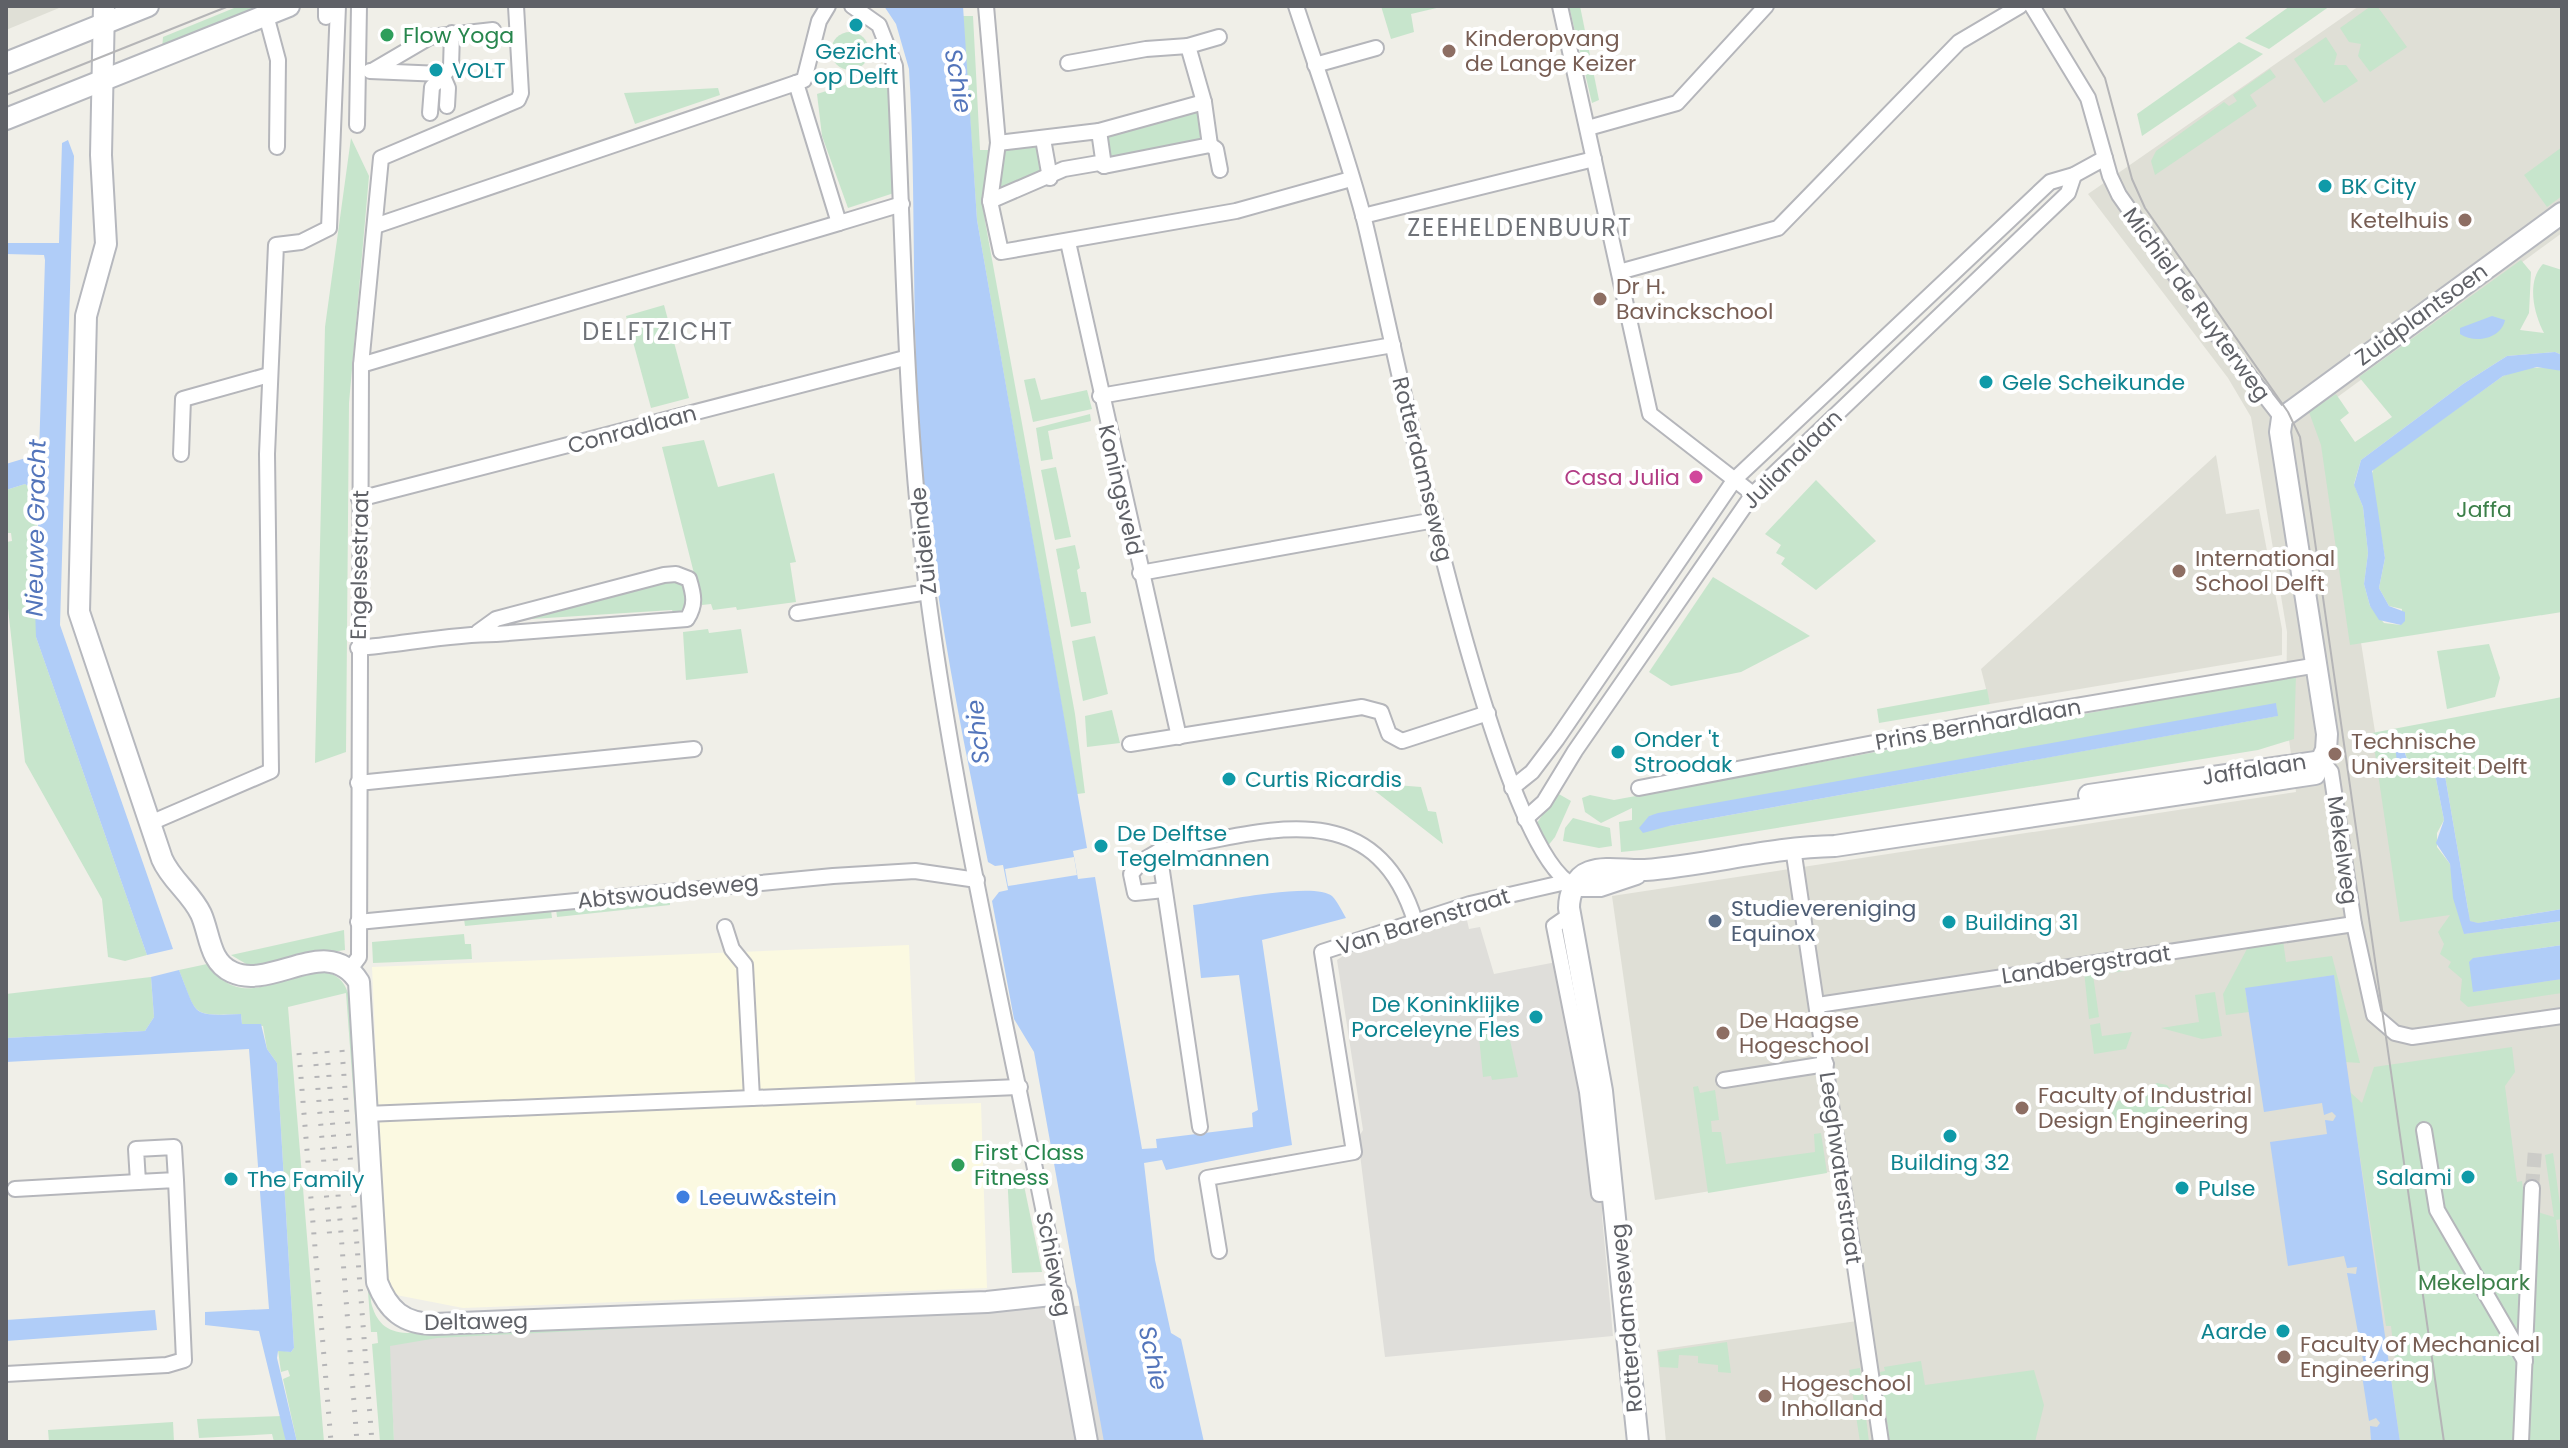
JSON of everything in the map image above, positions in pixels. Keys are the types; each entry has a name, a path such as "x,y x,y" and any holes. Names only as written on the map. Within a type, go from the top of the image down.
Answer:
{"street":[{"path":"6,63 111,13 148,6"},
{"path":"6,119 289,6"},
{"path":"148,824 271,771 269,375 276,245 301,242 329,228 338,6"},
{"path":"357,125 365,71 359,6"},
{"name":"Engelsestraat","path":"350,969 359,957 361,365 381,158 518,100 516,6"},
{"path":"375,226 804,80 819,21 828,6"},
{"name":"Zuideinde","path":"852,6 879,25 892,51 902,204 905,358 928,592 977,880 1020,1087"},
{"path":"986,6 998,143 990,201 1001,252 1248,209 1351,179"},
{"name":"Rotterdamseweg","path":"1296,6 1363,216 1435,520 1488,713 1525,819 1540,848 1570,884 1570,915 1585,981 1615,1193 1638,1442"},
{"path":"1560,6 1650,414 1753,494"},
{"path":"1588,128 1677,103 1766,6"},
{"path":"1619,272 1778,228 1959,42 2020,6"},
{"name":"Michiel de Ruyterweg","path":"2032,6 2088,98 2105,158 2124,203 2218,336 2282,418 2280,432 2318,665"},
{"path":"111,13 110,78 101,155 106,196 106,244 86,316 79,612 148,824 168,874 201,914 214,953 223,967 245,975 323,961 350,969"},
{"path":"266,15 278,60 277,147"},
{"path":"365,71 430,37 493,30"},
{"path":"430,113 432,87 451,67 452,33"},
{"path":"1068,63 1146,49 1188,46 1219,37"},
{"path":"1188,46 1204,102 1210,145"},
{"path":"1315,65 1376,48"},
{"path":"365,71 442,74"},
{"path":"442,74 448,88 447,106"},
{"path":"796,83 839,223"},
{"path":"998,143 1099,131 1204,102"},
{"path":"1099,131 1104,166"},
{"path":"1049,139 1050,178"},
{"path":"990,201 1050,178 1064,169 1104,166 1210,145 1216,149 1220,170"},
{"name":"Julianalaan","path":"1512,788 1532,772 1551,747 1735,479 2050,182 2074,175 2105,158"},
{"path":"1363,216 1594,159"},
{"name":"Julianalaan","path":"1525,819 1544,802 1575,751 1753,494 2068,193 2074,175"},
{"path":"361,365 902,204"},
{"name":"Zuidplantsoen","path":"2282,418 2562,213"},
{"name":"Koningsveld","path":"1068,242 1100,396 1179,737"},
{"path":"1100,396 1393,345"},
{"name":"Conradlaan","path":"359,499 905,358"},
{"path":"181,454 183,399 269,375"},
{"path":"1140,573 1435,520"},
{"path":"358,648 448,639 478,632 496,634 687,619 694,599 689,579 676,574 664,575 496,619 478,632"},
{"path":"797,613 928,592"},
{"name":"Mekelweg","path":"2318,665 2327,734 2322,761 2331,772 2335,788 2354,924 2374,1015 2390,1030 2412,1037 2562,1016"},
{"name":"Prins Bernhardlaan","path":"1639,788 2014,717 2318,665"},
{"path":"1130,744 1362,707 1381,712 1389,734 1402,741 1488,713"},
{"path":"358,783 694,749"},
{"name":"Jaffalaan","path":"1570,884 1600,886 1644,870 1798,847 1835,846 2304,777 2315,774 2322,761"},
{"path":"1164,890 1135,893 1131,874 1142,861 1159,851 1295,827 1336,832 1365,845 1392,873 1408,899 1415,921"},
{"name":"Leeghwaterstraat","path":"1798,847 1881,1442"},
{"path":"1159,851 1200,1127"},
{"name":"Abtswoudseweg","path":"358,922 848,875 915,871 977,880"},
{"name":"Van Barenstraat","path":"1219,1251 1207,1178 1354,1152 1322,952 1415,921 1570,884"},
{"name":"Landbergstraat","path":"1818,1005 1880,993 2073,971 2354,924"},
{"path":"725,927 732,949 745,965 752,1098"},
{"name":"Deltaweg","path":"350,969 361,991 377,1282 394,1312 419,1324 987,1302 1060,1294"},
{"path":"1724,1080 1826,1064"},
{"path":"366,1114 1020,1087"},
{"name":"Schieweg","path":"1020,1087 1087,1442"},
{"path":"2424,1130 2437,1210 2525,1361"},
{"path":"6,1374 167,1365 184,1360 174,1147 136,1149 138,1182"},
{"path":"15,1189 176,1180"},
{"path":"2521,1442 2532,1188"}],"shaded area":[{"path":"6,6 59,6 59,8 6,30"},
{"name":"Technische Universiteit Delft","path":"2359,6 2562,6 2562,233 2317,412 2360,636 2404,917 2462,908 2562,966 2562,1442 1666,1442 1657,1350 1857,1321 1835,1171 1655,1200 1612,896 2296,792 2286,717 2287,632 2251,417 2228,378 2088,194"},
{"name":"International School Delft","path":"2216,455 2226,514 2259,509 2282,629 2282,655 1990,704 1981,669"},
{"path":"1465,912 1469,929 1480,927 1494,974 1572,959 1604,1171 1602,1216 1613,1336 1385,1357 1358,1138 1363,1130 1337,960 1352,950"},
{"name":"Leeuw&stein","path":"909,945 916,1105 981,1103 987,1288 463,1308 386,1293 372,967"},
{"path":"1144,1303 1180,1442 394,1442 389,1336"}],"green space":[{"path":"239,6 269,6 162,49 163,37"},
{"path":"1381,6 1445,6 1411,14 1414,32 1391,39"},
{"path":"1569,6 1580,6 1599,100 1592,103"},
{"path":"2290,6 2330,6 2269,49 2245,38"},
{"path":"2371,6 2377,6 2407,47 2370,72 2358,56 2361,44 2349,42 2340,28"},
{"path":"963,16 973,16 980,150 990,150 986,199 982,200 985,221 1075,714 1085,793 1077,794 977,220"},
{"path":"850,32 864,37 869,51 864,65 850,70 836,65 831,51 836,37"},
{"path":"2326,37 2337,54 2334,65 2346,65 2358,81 2324,103 2294,59"},
{"path":"2239,42 2263,54 2142,136 2137,114"},
{"path":"2270,69 2276,77 2250,95 2257,106 2155,175 2151,161 2156,151 2224,102 2229,106 2237,101 2233,95"},
{"path":"888,71 894,193 848,208 822,136 817,94"},
{"path":"718,88 720,95 635,124 624,93"},
{"path":"1194,110 1200,113 1204,143 1107,161 1102,134"},
{"path":"351,138 369,176 349,403 346,752 315,763 325,327"},
{"path":"1039,142 1045,178 994,195 1001,144"},
{"path":"2562,147 2562,196 2547,207 2524,175"},
{"name":"Jaffa","path":"2521,260 2531,272 2529,313 2520,330 2544,333 2533,298 2535,280 2543,264 2562,270 2562,355 2555,352 2507,356 2463,384 2361,460 2354,484 2363,507 2368,553 2364,584 2370,606 2384,623 2401,625 2402,609 2389,606 2379,588 2385,558 2371,476 2374,468 2503,376 2540,367 2562,371 2562,612 2350,645 2321,445 2309,412 2336,394 2349,413 2340,420 2355,442 2392,417 2359,377"},
{"path":"664,305 689,398 651,408 626,316"},
{"path":"1035,378 1041,400 1087,390 1092,409 1033,422 1024,380"},
{"path":"1090,414 1091,421 1048,431 1053,459 1041,461 1036,428"},
{"path":"704,440 718,487 774,473 796,562 790,563 796,602 737,610 736,607 713,610 711,604 702,605 662,447"},
{"path":"1056,467 1071,537 1055,540 1041,470"},
{"path":"1816,480 1876,541 1816,590 1781,564 1785,558 1776,553 1781,545 1765,534"},
{"path":"25,484 32,487 37,497 36,637 147,955 125,961 108,957 102,899 25,762 6,590 6,542 12,541 11,533 6,533 6,490"},
{"path":"1075,545 1081,592 1086,592 1091,623 1071,627 1056,549"},
{"path":"1713,577 1810,636 1741,672 1671,686 1649,672"},
{"path":"676,578 686,585 687,608 674,614 672,610 501,621"},
{"path":"708,629 709,633 741,629 748,673 686,680 683,632"},
{"path":"1095,636 1108,694 1083,701 1072,641"},
{"path":"2489,644 2500,678 2495,697 2447,709 2437,651"},
{"path":"2296,675 2294,739 2258,750 1621,852 1619,822 1632,820 1632,808 1601,823 1585,812 1582,798 1590,795 1614,800","holes":["2276,704 2277,716 1669,826 1649,816"]},
{"path":"1987,689 1990,704 1879,723 1877,709"},
{"path":"2562,697 2562,909 2478,923 2470,921 2443,764 2408,762 2401,739 2394,738 2406,772 2429,770 2436,779 2444,820 2437,833 2437,847 2450,864 2464,934 2562,921 2562,945 2473,958 2473,992 2562,979 2562,993 2468,1007 2460,1000 2462,979 2448,967 2451,962 2440,954 2444,944 2438,932 2450,915 2400,922 2372,733"},
{"path":"1112,710 1120,743 1087,747 1085,716"},
{"path":"1370,787 1421,787 1428,811 1436,812 1443,844"},
{"path":"1557,793 1571,801 1555,837 1547,847 1537,823"},
{"path":"1573,818 1610,828 1612,846 1599,848 1563,841 1565,828"},
{"path":"670,898 670,905 557,917 556,909"},
{"path":"551,910 552,918 465,926 464,919"},
{"path":"344,930 345,950 248,965 231,955"},
{"path":"464,934 465,944 471,944 472,959 373,963 372,942"},
{"path":"2283,940 2286,962 2332,956 2360,1063 2345,1062 2334,975 2245,989 2249,1012 2226,1015 2223,994 2248,947"},
{"path":"207,964 218,976 236,987 259,987 325,973 337,977 347,990 352,1012 371,1302 379,1320 393,1331 407,1333 1034,1303 1034,1308 437,1338 390,1346 394,1442 380,1442 372,1344 378,1343 377,1332 371,1332 346,993 288,1007 324,1442 297,1442 283,1379 290,1376 288,1370 281,1372 278,1350 291,1352 294,1348 277,1063 267,1049 263,1026 242,1024 241,1014 204,1013 193,1005 179,970"},
{"path":"2117,965 2124,971 2093,975 2099,1017 2089,1019 2084,971"},
{"path":"151,977 154,1017 145,1031 6,1038 6,994"},
{"path":"2215,992 2222,1036 2202,1039 2161,1028 2199,1022 2195,995"},
{"path":"2100,1023 2102,1036 2132,1032 2126,1049 2094,1054 2090,1025"},
{"path":"1503,1028 1508,1031 1518,1077 1492,1080 1491,1076 1483,1077 1479,1037 1484,1031"},
{"name":"Mekelpark","path":"2512,1047 2515,1072 2505,1086 2517,1182 2522,1181 2525,1208 2554,1217 2545,1155 2553,1153 2562,1219 2556,1220 2562,1268 2562,1442 2400,1442 2389,1361 2395,1359 2391,1326 2386,1326 2350,1092 2362,1103 2374,1067"},
{"path":"2157,1083 2167,1085 2173,1093 2159,1114 2136,1129 2116,1122 2112,1113 2116,1102"},
{"path":"1698,1086 1700,1093 1715,1090 1719,1120 1711,1121 1712,1132 1721,1132 1726,1164 1815,1152 1814,1134 1821,1133 1827,1173 1708,1193 1693,1087"},
{"path":"1007,1171 1021,1171 1042,1272 1012,1273"},
{"path":"1727,1342 1731,1373 1718,1372 1718,1365 1698,1363 1698,1356 1679,1355 1678,1368 1660,1367 1658,1352"},
{"path":"1921,1361 1925,1385 2034,1370 2044,1405 2035,1442 1890,1442 1880,1372 1885,1371 1884,1367"},
{"path":"1860,1368 1869,1442 1860,1442 1849,1370"},
{"path":"282,1416 286,1442 274,1442 272,1434 199,1438 197,1419"},
{"path":"173,1422 174,1442 49,1442 48,1430"}],"water":[{"name":"Schie","path":"884,6 963,6 977,220 1087,848 1073,851 1078,879 1095,877 1142,1149 1157,1148 1156,1139 1253,1127 1252,1113 1258,1110 1239,975 1201,978 1193,905 1287,891 1322,892 1332,896 1346,918 1262,940 1292,1145 1166,1170 1162,1160 1144,1163 1155,1260 1171,1333 1181,1339 1204,1442 1104,1442 1034,1052 1014,1019 992,901 999,892 1008,890 1003,865 995,866 988,862 941,613 918,413 909,69 896,24"},
{"path":"68,140 74,156 60,625 173,949 147,955 36,637 33,550 39,537 35,491 25,484 6,490 6,464 39,454 45,260 44,255 6,254 6,243 59,243 62,143"},
{"path":"2492,316 2505,320 2493,335 2473,339 2460,334 2460,328"},
{"path":"2555,352 2562,355 2562,371 2537,367 2503,376 2372,471 2385,558 2379,588 2389,606 2405,612 2405,621 2401,625 2379,620 2370,606 2364,584 2368,553 2363,507 2354,485 2361,460 2463,384 2507,356"},
{"path":"2276,703 2278,716 1643,833 1639,828 1649,816 1658,813"},
{"path":"2399,736 2408,762 2436,759 2443,764 2470,921 2478,923 2562,909 2562,921 2464,934 2453,898 2450,864 2436,843 2444,820 2436,779 2428,770 2398,770 2394,738"},
{"path":"2562,945 2562,979 2473,992 2469,962 2473,958"},
{"path":"179,970 198,1010 212,1015 241,1014 242,1024 261,1024 267,1049 277,1063 294,1348 291,1352 278,1351 277,1358 297,1442 286,1442 259,1331 205,1325 205,1312 269,1309 249,1049 6,1062 6,1038 145,1031 154,1017 151,977"},
{"path":"2334,975 2400,1442 2352,1442 2371,1440 2370,1426 2377,1427 2380,1423 2376,1418 2369,1421 2361,1369 2364,1365 2347,1273 2356,1274 2357,1267 2347,1268 2344,1256 2288,1266 2270,1142 2327,1134 2325,1120 2333,1121 2336,1116 2332,1112 2324,1115 2322,1103 2264,1112 2245,988"},
{"path":"155,1310 157,1330 6,1341 6,1320"}],"pier":[{"path":"1074,857 1077,875 1008,886 1005,869"}],"tunnel":[{"path":"2532,1188 2535,1150"}],"tram line":[{"path":"6,95 229,6"},
{"path":"2063,6 2105,78 2132,179 2145,208 2288,412 2300,437 2444,1442"}],"railway":[{"path":"342,1050 372,1442"},
{"path":"327,1051 357,1442"},
{"path":"315,1052 330,1240"},
{"path":"299,1053 331,1442"}],"place":[{"name":"Gezicht op Delft","path":"856,25"},
{"name":"Flow Yoga","path":"387,35"},
{"name":"Kinderopvang de Lange Keizer","path":"1449,51"},
{"name":"VOLT","path":"436,70"},
{"name":"BK City","path":"2325,186"},
{"name":"Ketelhuis","path":"2465,220"},
{"name":"Dr H. Bavinckschool","path":"1600,299"},
{"name":"Gele Scheikunde","path":"1986,382"},
{"name":"Casa Julia","path":"1696,477"},
{"name":"International School Delft","path":"2179,571"},
{"name":"Onder 't Stroodak","path":"1618,752"},
{"name":"Technische Universiteit Delft","path":"2335,754"},
{"name":"Curtis Ricardis","path":"1229,779"},
{"name":"De Delftse Tegelmannen","path":"1101,846"},
{"name":"Studievereniging Equinox","path":"1715,921"},
{"name":"Building 31","path":"1949,922"},
{"name":"De Koninklijke Porceleyne Fles","path":"1536,1017"},
{"name":"De Haagse Hogeschool","path":"1723,1033"},
{"name":"Faculty of Industrial Design Engineering","path":"2022,1108"},
{"name":"Building 32","path":"1950,1136"},
{"name":"First Class Fitness","path":"958,1165"},
{"name":"Salami","path":"2468,1177"},
{"name":"The Family","path":"231,1179"},
{"name":"Pulse","path":"2182,1188"},
{"name":"Leeuw&stein","path":"683,1197"},
{"name":"Aarde","path":"2283,1331"},
{"name":"Faculty of Mechanical Engineering","path":"2284,1357"},
{"name":"Hogeschool Inholland","path":"1765,1396"}],"district":[{"name":"ZEEHELDENBUURT","path":"1520,228"},
{"name":"DELFTZICHT","path":"658,332"}],"water label":[{"name":"Nieuwe Gracht","path":"36,528"}]}
